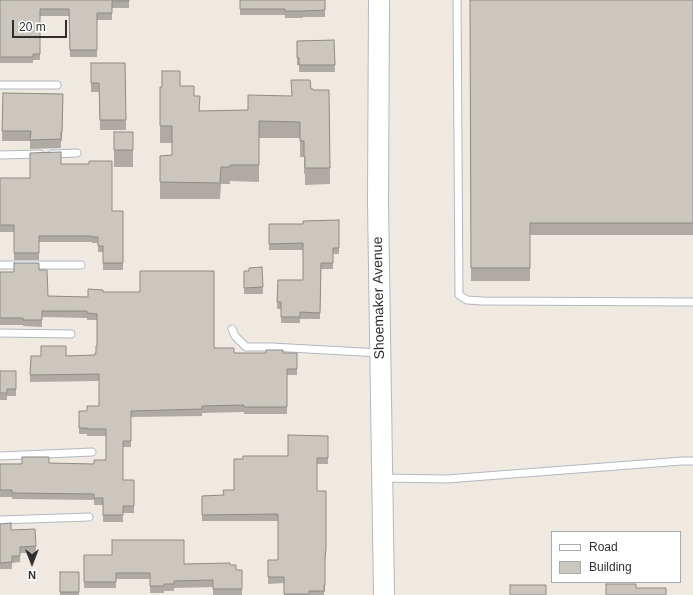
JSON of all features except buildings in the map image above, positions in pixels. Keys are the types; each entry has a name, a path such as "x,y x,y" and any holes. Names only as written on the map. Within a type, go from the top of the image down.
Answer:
{"main road":[{"name":"Shoemaker Avenue","path":"379,0 378,202 384,595"}],"lane":[{"path":"458,0 458,295 467,300 483,301 693,302"},
{"path":"0,85 57,85"},
{"path":"0,155 77,153"},
{"path":"0,265 81,265"},
{"path":"232,329 235,336 246,347 380,353"},
{"path":"0,333 71,334"},
{"path":"0,456 92,452"},
{"path":"382,478 447,479 693,461"},
{"path":"0,520 89,517"}]}
